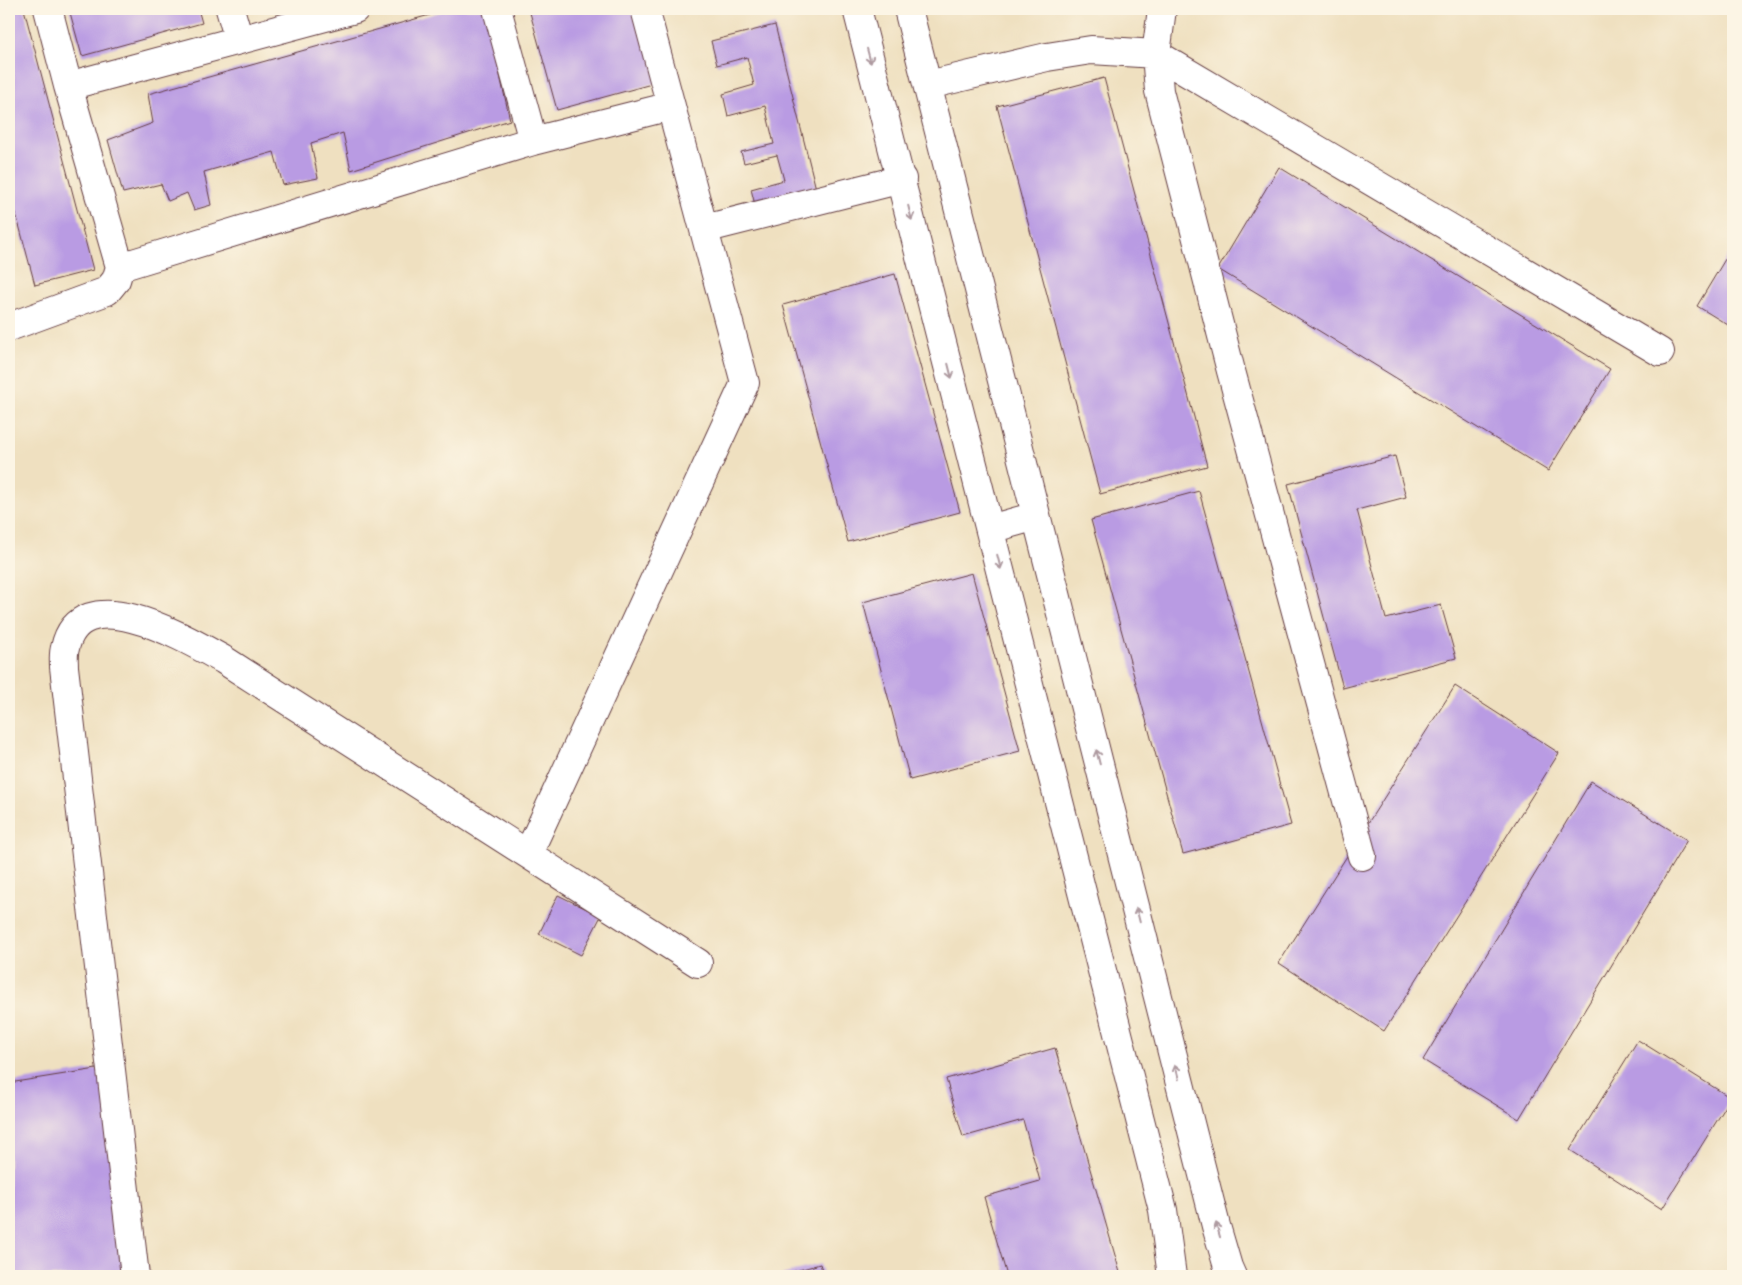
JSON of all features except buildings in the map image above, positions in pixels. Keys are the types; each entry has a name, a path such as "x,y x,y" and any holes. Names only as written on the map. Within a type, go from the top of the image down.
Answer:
{"street":[{"path":"9,327 107,291 116,280 120,267 48,9"},
{"path":"230,9 239,40"},
{"path":"68,86 355,9"},
{"path":"497,9 533,141"},
{"path":"528,854 745,383 645,9"},
{"path":"857,9 902,179 1163,1210 1172,1276"},
{"path":"908,9 1216,1226 1232,1276"},
{"path":"1162,9 1156,54 1159,91 1226,352 1362,856"},
{"path":"928,85 1047,57 1091,50 1156,54 1660,352"},
{"path":"120,267 533,141 671,106"},
{"path":"704,229 902,179"},
{"path":"990,529 1036,516"},
{"path":"136,1276 64,667 64,648 73,629 88,618 103,615 122,616 145,621 200,646 698,963"}]}
